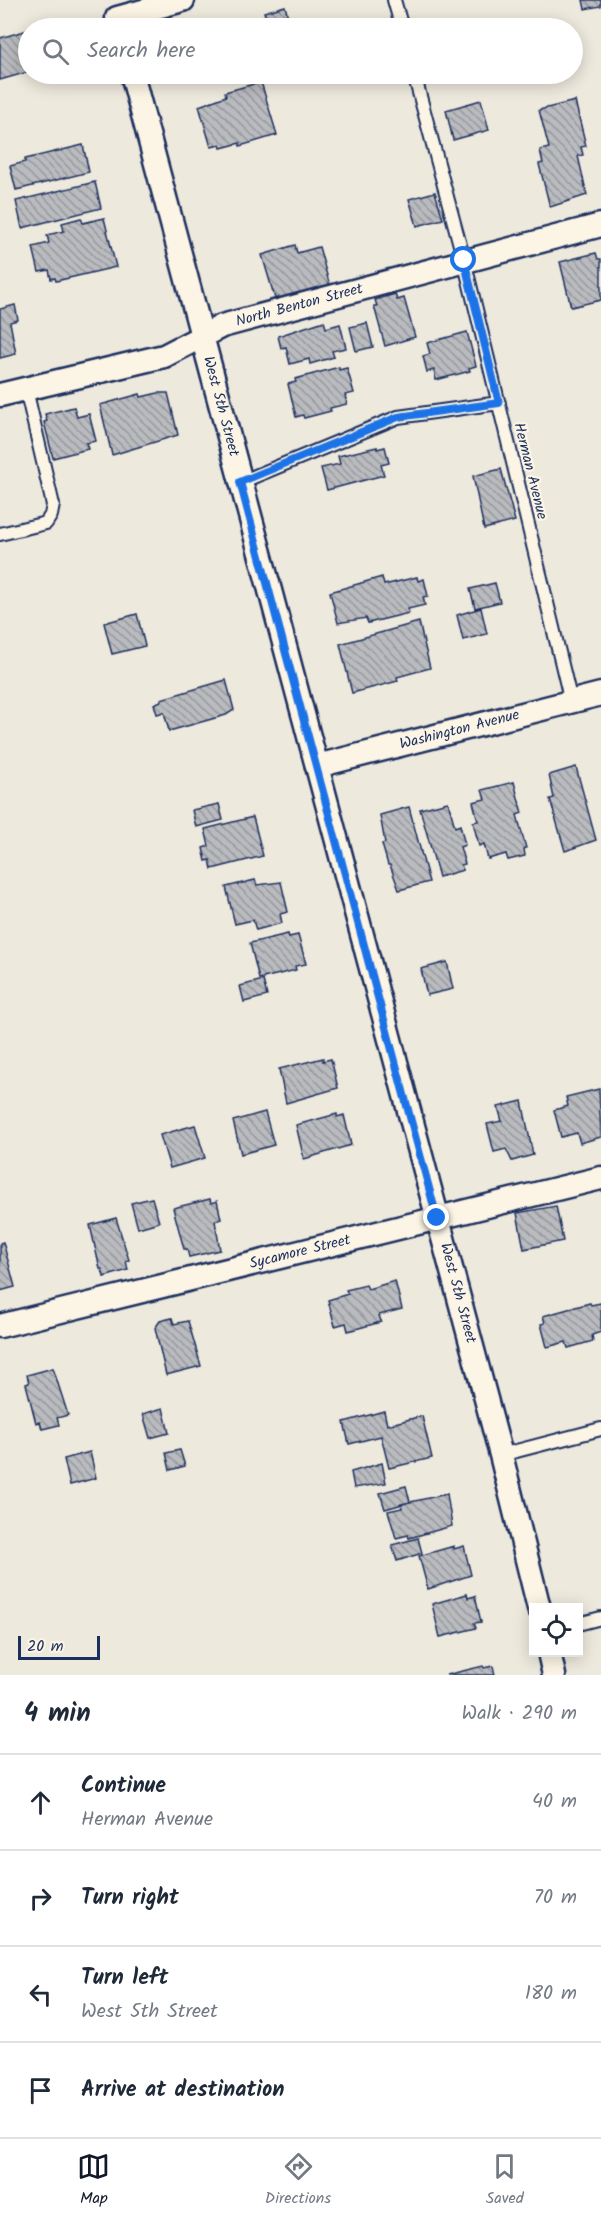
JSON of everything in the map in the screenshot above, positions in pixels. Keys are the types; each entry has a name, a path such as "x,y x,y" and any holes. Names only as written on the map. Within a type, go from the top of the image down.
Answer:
{"street":[{"path":"116,16 183,0"},
{"name":"West 5th Street","path":"135,84 501,1455 538,1603"},
{"name":"North Benton Street","path":"0,395 164,356 222,326 601,225"},
{"name":"Washington Avenue","path":"317,766 601,694"},
{"name":"Sycamore Street","path":"0,1326 601,1178"},
{"path":"550,1657 554,1675"}],"lane":[{"path":"394,0 399,18"},
{"name":"Herman Avenue","path":"417,84 464,260 571,702"},
{"path":"0,534 46,523 53,505 27,388"},
{"path":"240,482 398,417 499,403"},
{"path":"501,1455 601,1430"},
{"path":"583,1623 601,1618"}],"building":[{"path":"583,0 601,0 601,6 585,9"},
{"path":"285,6 288,18 266,18 264,12"},
{"path":"18,33 18,75 0,80 0,38"},
{"path":"262,84 277,135 240,146 240,143 221,148 220,145 211,147 199,106 226,96 225,92"},
{"path":"481,100 489,130 453,140 446,110"},
{"path":"575,101 586,146 581,147 583,155 578,156 587,195 550,207 539,164 543,163 540,150 549,148 539,110"},
{"path":"83,145 89,172 16,190 10,166 25,162 25,159"},
{"path":"95,182 101,208 22,228 16,201"},
{"path":"435,192 443,219 417,226 409,199"},
{"path":"81,218 83,223 104,218 116,267 56,281 55,278 51,279 49,270 39,272 33,247 49,243 47,235 64,231 62,223"},
{"path":"295,245 297,253 319,247 330,286 276,302 262,255"},
{"path":"596,253 598,259 601,259 601,300 571,307 560,262"},
{"path":"395,294 397,300 404,298 415,337 385,346 374,306 377,306 375,300"},
{"path":"15,305 18,320 10,322 16,354 0,358 0,309"},
{"path":"324,321 326,328 340,324 346,348 332,351 334,357 310,364 309,359 290,364 286,347 281,348 278,336"},
{"path":"367,323 373,347 356,351 350,327"},
{"path":"467,332 476,366 469,368 470,371 436,380 434,370 427,372 423,356 430,354 427,343"},
{"path":"339,367 339,370 347,368 354,393 345,395 347,404 304,418 303,415 296,417 288,384 296,382 295,379"},
{"path":"168,393 178,435 112,455 100,405 140,394 141,397"},
{"path":"74,407 77,417 89,414 96,441 86,443 88,449 53,458 44,422 47,421 45,414"},
{"path":"377,447 377,449 385,447 389,463 381,465 384,475 327,490 321,468 340,464 338,456"},
{"path":"501,469 515,521 484,529 473,476"},
{"path":"382,577 384,585 417,577 418,581 424,579 428,596 423,597 425,605 408,609 409,613 368,623 366,618 338,623 330,592"},
{"path":"495,583 500,602 475,608 470,589"},
{"path":"481,608 487,634 463,640 457,615"},
{"path":"137,614 145,646 112,654 104,623"},
{"path":"419,622 430,668 397,677 398,681 352,693 340,644"},
{"path":"226,680 234,710 226,715 169,731 164,712 157,714 154,704 161,699"},
{"path":"576,767 596,840 565,851 550,799 554,798 549,775"},
{"path":"514,782 522,813 517,815 526,848 524,849 525,856 508,860 506,854 488,859 484,844 479,846 473,822 478,821 473,802 485,799 482,790"},
{"path":"448,802 455,827 460,825 465,845 460,847 465,864 461,865 463,870 439,877 420,809"},
{"path":"219,804 223,820 196,827 192,810"},
{"path":"409,807 429,882 399,890 382,844 385,843 380,815"},
{"path":"253,817 263,856 212,869 210,860 206,861 203,848 209,846 205,829"},
{"path":"255,880 257,885 281,882 288,912 280,914 282,923 256,930 253,920 235,924 226,887"},
{"path":"288,934 289,937 298,935 306,964 295,966 296,970 259,979 250,943"},
{"path":"447,962 453,989 427,995 421,969"},
{"path":"263,980 267,996 244,1002 240,986"},
{"path":"323,1058 323,1061 331,1059 338,1088 286,1103 279,1069"},
{"path":"599,1089 601,1137 580,1143 577,1133 561,1137 554,1110 568,1106 566,1097"},
{"path":"522,1101 533,1155 512,1161 506,1149 494,1152 487,1124 502,1121 498,1107"},
{"path":"265,1112 274,1145 241,1154 233,1121"},
{"path":"337,1114 337,1117 344,1115 351,1145 304,1159 296,1125"},
{"path":"195,1125 205,1158 170,1168 160,1135"},
{"path":"152,1198 159,1222 138,1228 131,1203"},
{"path":"210,1199 211,1203 217,1201 221,1219 215,1221 220,1250 189,1257 187,1249 184,1249 173,1208"},
{"path":"556,1206 563,1241 524,1249 517,1213"},
{"path":"116,1218 129,1260 126,1261 128,1270 104,1277 90,1225"},
{"path":"3,1242 15,1287 0,1291 0,1243"},
{"path":"395,1281 402,1309 379,1315 381,1322 348,1331 346,1323 335,1326 328,1300 348,1294 346,1290 366,1285 368,1289"},
{"path":"590,1303 591,1305 601,1303 601,1332 592,1335 593,1341 568,1348 566,1342 547,1347 541,1324 545,1323 543,1316"},
{"path":"172,1318 174,1324 188,1321 201,1366 166,1375 155,1328 160,1321"},
{"path":"53,1368 68,1415 57,1418 59,1425 42,1429 40,1422 36,1423 26,1384 29,1383 27,1375"},
{"path":"163,1408 169,1433 150,1438 143,1414"},
{"path":"384,1411 387,1425 422,1416 432,1458 389,1468 381,1436 349,1444 344,1422"},
{"path":"180,1450 185,1466 170,1470 166,1453"},
{"path":"90,1452 96,1478 70,1485 64,1459"},
{"path":"382,1463 386,1483 354,1488 351,1472"},
{"path":"406,1486 410,1502 385,1509 380,1493"},
{"path":"447,1494 452,1526 409,1538 408,1535 396,1538 388,1511 402,1508 401,1504"},
{"path":"418,1538 422,1553 397,1561 392,1545"},
{"path":"454,1546 454,1549 464,1546 471,1575 428,1589 419,1556"},
{"path":"467,1594 468,1598 475,1596 481,1622 474,1623 476,1628 440,1637 432,1604"},
{"path":"483,1666 484,1668 493,1666 495,1675 446,1675"}],"route":[{"path":"437,1218 240,482 398,417 499,403 464,260"}]}
